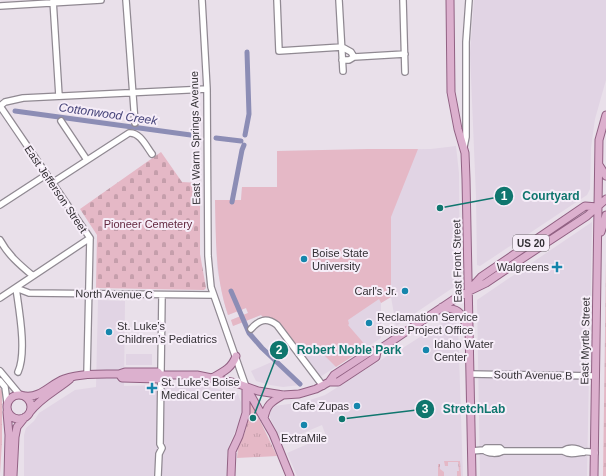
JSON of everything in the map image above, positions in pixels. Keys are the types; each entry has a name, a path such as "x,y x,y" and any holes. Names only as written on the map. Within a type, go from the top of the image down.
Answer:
{"main road":[{"name":"East Front Street","path":"450,0 451,92 463,149 466,179 472,476"},
{"name":"East Myrtle Street","path":"594,476 599,140 606,115"},
{"path":"599,165 606,176"},
{"name":"US 20","path":"468,291 481,277 586,206 598,206 606,199"},
{"path":"598,240 606,215"},
{"path":"326,384 345,368 371,351 377,351 468,291"},
{"path":"442,307 459,312 465,320 469,334"},
{"path":"8,476 9,435 7,406 12,396 34,396 42,393 61,380 72,377 87,374 119,374 124,372 158,372 160,376 197,376 246,386 258,391 283,395 299,394 326,384 338,382 376,357 377,351"},
{"path":"212,378 229,367 234,362 236,356"},
{"path":"345,368 350,368 360,363 364,365"},
{"path":"13,476 17,427 35,405 72,377"},
{"path":"231,476 232,450 243,425 246,412 246,386"},
{"name":"East Warm Springs Avenue","path":"246,386 273,434 290,476"},
{"path":"7,406 8,413 14,418 21,419 27,415 30,401 22,395"},
{"path":"264,418 269,404 283,395"}],"street":[{"path":"0,6 53,1 101,0"},
{"path":"126,0 135,123"},
{"name":"East Warm Springs Avenue","path":"202,0 207,89 208,256 211,287 246,386"},
{"path":"277,0 280,51 342,47 351,52 354,57"},
{"path":"339,0 343,71"},
{"path":"404,0 405,72"},
{"path":"463,149 466,137 466,42 469,0"},
{"path":"53,1 59,96"},
{"path":"342,60 349,60 354,57 405,54"},
{"path":"0,106 5,102 19,98 207,89"},
{"name":"East Jefferson Street","path":"0,106 90,238 87,374"},
{"path":"61,121 87,160"},
{"path":"52,183 132,132 140,137 152,154"},
{"path":"0,205 46,175"},
{"path":"0,298 90,238"},
{"path":"0,240 14,260 33,276"},
{"path":"16,288 22,334 20,367 18,372"},
{"name":"North Avenue C","path":"16,288 29,293 213,295"},
{"path":"158,476 159,454 162,448 160,444 160,376 162,295"},
{"path":"251,329 256,324 270,320 276,325 326,384"},
{"path":"0,371 22,395"},
{"name":"South Avenue B","path":"470,374 596,376"},
{"path":"0,381 5,387 7,406"},
{"path":"471,451 484,450 486,452 500,453 503,451 563,452 567,454 579,454 584,452 595,453"}],"shaded area":[{"path":"474,0 606,0 606,80 595,119 591,148 590,189 587,195 480,266 477,265 476,197 470,53"},
{"name":"Boise State University","path":"456,146 459,173 460,283 396,326 391,297 381,303 381,338 320,377 270,320 267,321 261,315 233,326 231,320 248,313 246,308 228,315 224,302 217,268 215,200 241,200 242,187 277,187 277,151 431,149"},
{"path":"592,222 587,476 480,476 477,300"},
{"name":"St. Luke's Boise Medical Center","path":"98,300 125,301 124,386 198,384 238,394 241,402 241,412 239,423 230,443 227,455 227,476 24,476 24,435 26,428 34,421 39,413 75,390 96,387"},
{"path":"451,317 458,326 463,476 297,476 287,453 326,436 322,425 282,442 270,418 269,413 271,408 274,406 304,402 325,395"},
{"path":"126,354 152,354 152,365 126,365"},
{"path":"274,361 300,385 283,387 256,381 251,371"}],"green space":[{"name":"Boise State University","path":"418,149 391,217 391,297 381,303 379,299 348,320 348,325 367,347 336,367 316,347 303,356 270,320 267,321 261,315 233,326 231,320 248,313 246,308 228,315 218,272 215,200 241,200 242,187 277,187 277,151"},
{"name":"Pioneer Cemetery","path":"161,152 182,182 200,183 200,254 206,288 204,290 96,288 97,235 80,209"},
{"path":"606,259 606,476 603,476"},
{"path":"0,388 2,391 2,442 0,474"},
{"path":"250,404 252,404 277,456 237,458 238,448 245,432"},
{"path":"444,461 460,461 461,476 457,476 457,471 459,471 458,462 448,462 448,466 445,466"},
{"path":"438,464 440,464 440,469 444,472 444,476 438,476"}],"waterway":[{"path":"245,135 249,114 247,52"},
{"name":"Cottonwood Creek","path":"15,111 198,136"},
{"name":"Cottonwood Creek","path":"216,138 241,141"},
{"path":"232,202 244,145"},
{"path":"231,291 249,333 262,348 300,384"}],"place":[{"name":"Courtyard","path":"440,208"},
{"name":"Boise State University","path":"304,259"},
{"name":"Walgreens","path":"557,267"},
{"name":"Carl's Jr.","path":"405,291"},
{"name":"Reclamation Service Boise Project Office","path":"369,323"},
{"name":"St. Luke’s Children’s Pediatrics","path":"109,332"},
{"name":"Idaho Water Center","path":"426,350"},
{"name":"St. Luke's Boise Medical Center","path":"152,388"},
{"name":"Cafe Zupas","path":"357,406"},
{"name":"Robert Noble Park","path":"253,418"},
{"name":"StretchLab","path":"342,419"},
{"name":"ExtraMile","path":"304,425"}]}
